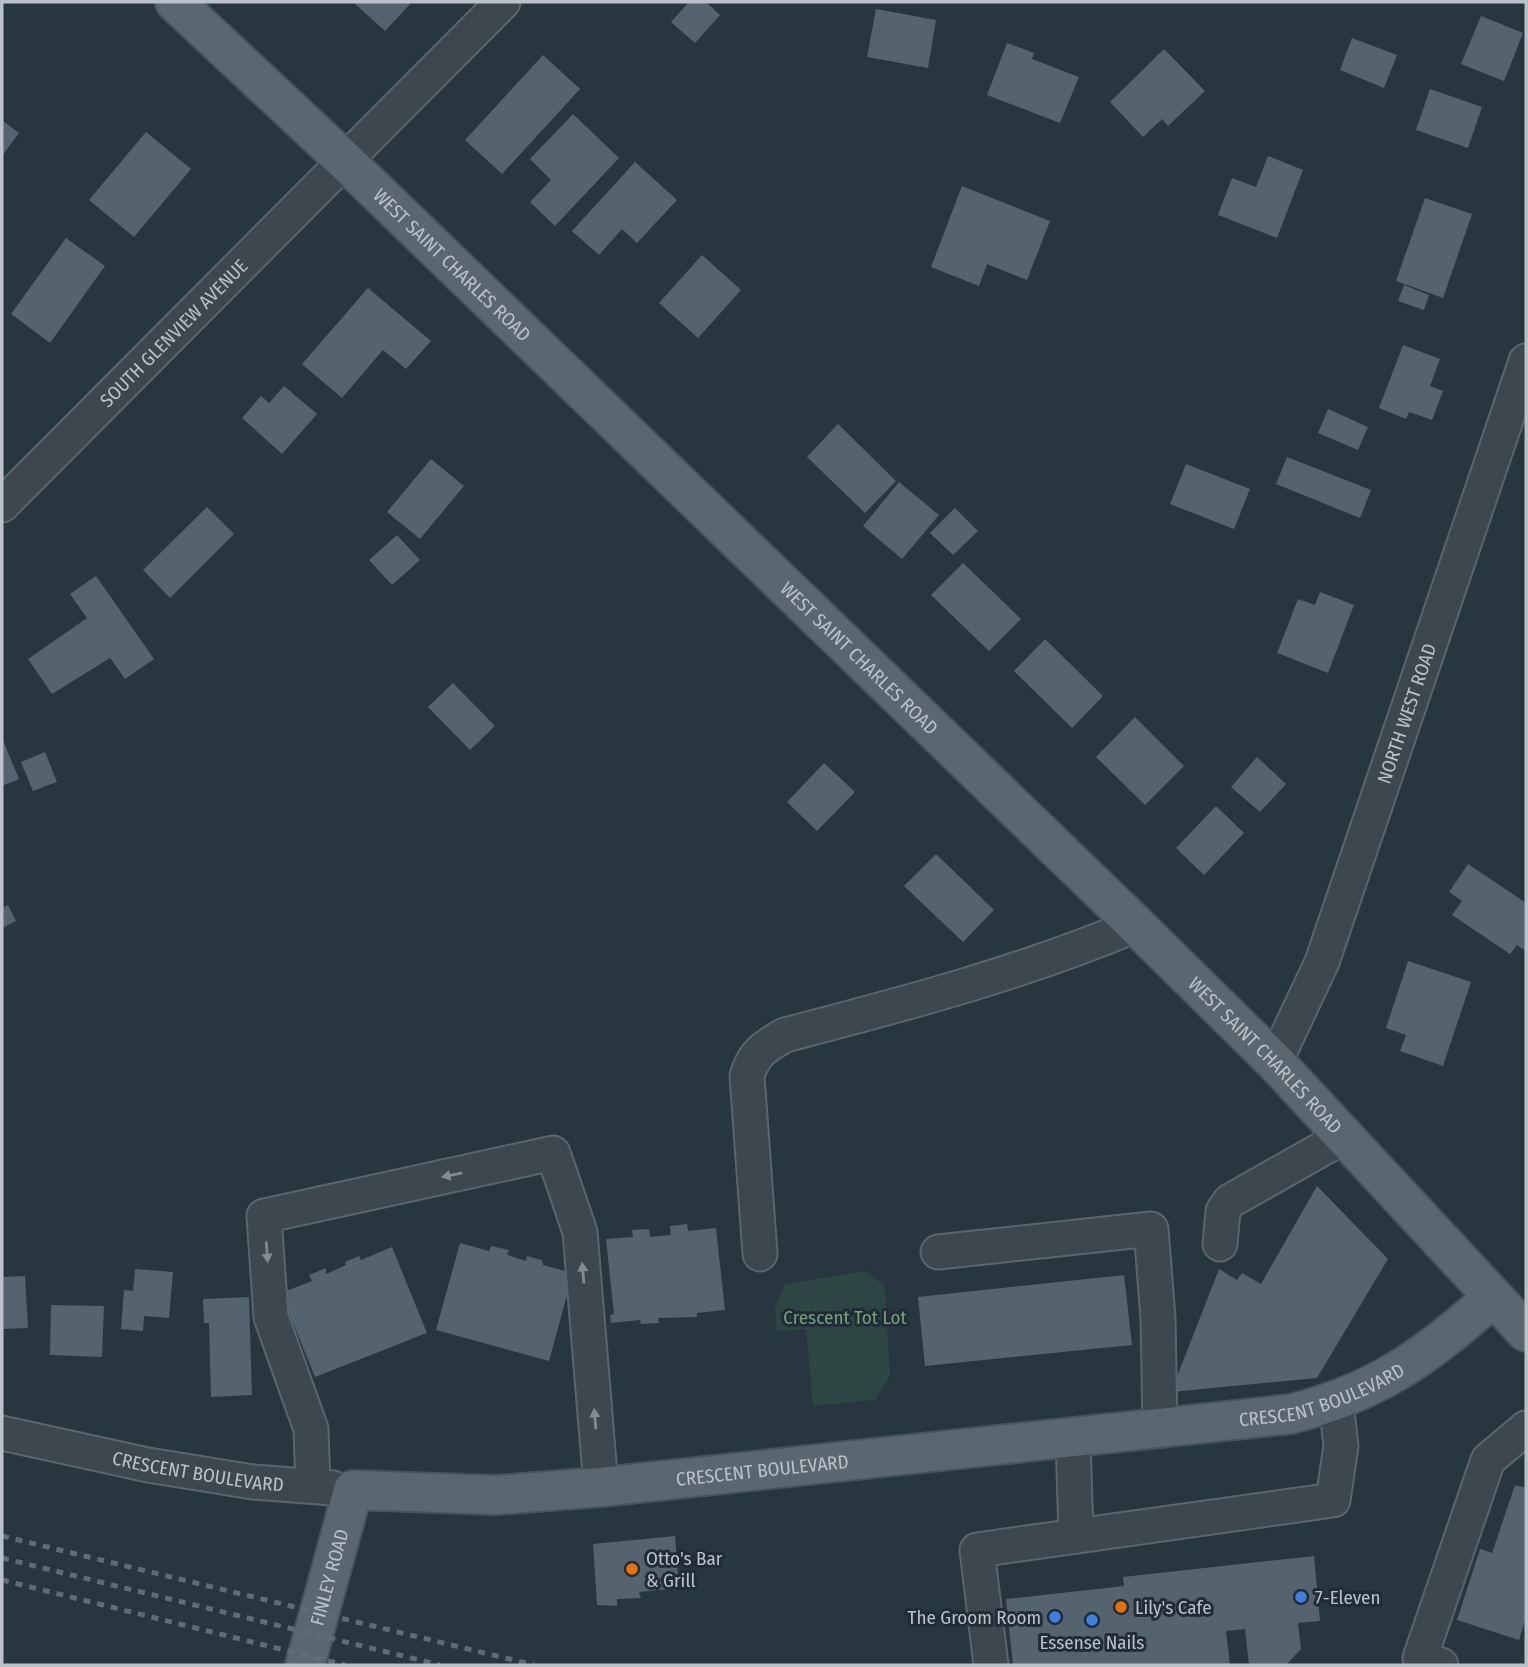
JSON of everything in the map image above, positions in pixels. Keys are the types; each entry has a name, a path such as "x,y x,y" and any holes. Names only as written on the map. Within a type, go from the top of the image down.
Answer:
{"main road":[{"name":"WEST SAINT CHARLES ROAD","path":"175,2 344,160 1136,925 1346,1136 1526,1332"},
{"name":"CRESCENT BOULEVARD","path":"353,1490 495,1495 601,1487 1291,1414 1336,1402 1399,1372 1446,1339 1492,1298"},
{"name":"FINLEY ROAD","path":"305,1665 353,1490"}],"street":[{"name":"SOUTH GLENVIEW AVENUE","path":"2,505 503,2"},
{"name":"NORTH WEST ROAD","path":"1275,1062 1322,962 1526,361"},
{"path":"760,1254 747,1076 751,1060 764,1046 785,1035 969,986 1083,948 1136,925"},
{"path":"1220,1244 1223,1211 1230,1201 1346,1136"},
{"path":"313,1486 311,1429 271,1317 264,1216 553,1153 580,1233 601,1487"},
{"path":"938,1252 1151,1229 1158,1318 1160,1428"},
{"path":"991,1665 977,1550 1333,1500 1341,1446 1336,1402"},
{"path":"1441,1665 1420,1658 1488,1460 1526,1428"},
{"name":"CRESCENT BOULEVARD","path":"2,1433 148,1465 253,1482 353,1490"},
{"path":"1073,1437 1076,1536"}],"green space":[{"name":"Crescent Tot Lot","path":"865,1271 885,1286 890,1375 875,1400 813,1406 806,1329 777,1331 775,1307 785,1284"}],"building":[{"path":"353,2 412,2 385,31"},
{"path":"689,2 706,2 720,15 695,43 671,22"},
{"path":"876,9 936,20 928,68 867,57"},
{"path":"1481,16 1523,33 1504,81 1461,64"},
{"path":"1352,38 1397,55 1384,88 1340,70"},
{"path":"1007,43 1034,53 1032,59 1079,77 1060,123 987,95"},
{"path":"1164,49 1205,91 1168,126 1162,119 1143,137 1110,102"},
{"path":"543,55 580,89 502,174 465,140"},
{"path":"1430,89 1482,107 1468,148 1416,130"},
{"path":"573,114 619,158 555,226 530,202 551,180 530,159"},
{"path":"2,120 19,133 2,156"},
{"path":"146,132 191,169 134,237 89,200"},
{"path":"1268,156 1303,170 1277,238 1218,215 1232,178 1256,187"},
{"path":"635,162 677,200 637,243 622,229 599,255 572,231"},
{"path":"962,186 1050,221 1027,280 987,264 979,286 931,267"},
{"path":"1425,198 1472,214 1443,298 1396,281"},
{"path":"66,238 105,266 50,343 11,314"},
{"path":"702,255 741,290 698,338 659,303"},
{"path":"1404,285 1429,295 1424,310 1398,301"},
{"path":"368,288 431,341 406,369 383,350 342,398 302,364"},
{"path":"1403,345 1440,359 1430,386 1443,391 1432,420 1409,412 1406,419 1379,408"},
{"path":"284,386 317,414 282,454 242,418 261,396 269,403"},
{"path":"1328,409 1368,427 1358,450 1318,433"},
{"path":"838,424 896,481 865,513 807,457"},
{"path":"1287,457 1371,490 1360,518 1276,484"},
{"path":"431,459 464,486 420,539 387,512"},
{"path":"1186,464 1250,489 1234,529 1170,504"},
{"path":"899,482 939,515 902,559 863,526"},
{"path":"207,507 234,534 170,598 143,570"},
{"path":"955,508 978,531 953,555 930,533"},
{"path":"397,535 420,560 392,585 369,560"},
{"path":"963,563 1021,619 989,651 931,595"},
{"path":"96,576 154,659 125,679 110,658 52,694 28,659 87,618 70,594"},
{"path":"1320,592 1354,605 1328,673 1277,653 1298,599 1315,605"},
{"path":"1045,639 1103,696 1072,728 1014,671"},
{"path":"453,683 495,726 470,750 428,707"},
{"path":"1135,717 1184,766 1145,805 1096,757"},
{"path":"2,738 19,779 2,786"},
{"path":"45,752 57,782 33,791 21,762"},
{"path":"1257,757 1286,784 1260,812 1231,787"},
{"path":"824,763 855,792 817,831 787,802"},
{"path":"1216,806 1244,833 1204,875 1176,848"},
{"path":"936,854 994,910 963,942 904,886"},
{"path":"1468,864 1526,903 1526,951 1517,945 1510,954 1452,915 1462,901 1449,892"},
{"path":"8,905 16,921 2,928 2,908"},
{"path":"1408,961 1471,982 1443,1066 1400,1051 1406,1035 1386,1028"},
{"path":"1317,1186 1388,1259 1317,1378 1171,1392 1219,1269 1237,1280 1242,1273 1261,1284"},
{"path":"687,1224 688,1231 716,1228 725,1310 697,1313 697,1317 658,1318 659,1323 641,1324 640,1320 611,1323 610,1315 614,1314 606,1239 633,1237 632,1230 649,1229 650,1237 671,1235 670,1226"},
{"path":"460,1243 489,1251 491,1246 509,1250 507,1255 526,1261 527,1256 542,1260 543,1265 573,1273 549,1361 436,1330"},
{"path":"392,1247 427,1333 315,1377 281,1293 312,1281 309,1275 326,1268 326,1274 359,1256 361,1260"},
{"path":"135,1269 173,1272 169,1318 144,1316 143,1331 121,1329 124,1290 133,1291"},
{"path":"1124,1275 1132,1345 925,1366 918,1297"},
{"path":"25,1276 28,1328 2,1329 2,1277"},
{"path":"249,1297 252,1395 211,1397 209,1323 204,1323 203,1299"},
{"path":"51,1305 104,1306 102,1357 50,1355"},
{"path":"1515,1485 1526,1488 1526,1617 1519,1640 1457,1620 1480,1549 1492,1553"},
{"path":"675,1536 679,1588 639,1592 641,1598 617,1599 617,1606 597,1605 593,1544"},
{"path":"1314,1556 1320,1621 1298,1623 1301,1649 1286,1665 1249,1665 1245,1629 1226,1631 1230,1665 1013,1665 1006,1599 1124,1586 1123,1577"}],"railway":[{"path":"2,1536 534,1665"},
{"path":"2,1558 440,1665"},
{"path":"2,1580 345,1665"}],"place":[{"name":"Otto's Bar & Grill","path":"632,1569"},
{"name":"7-Eleven","path":"1301,1597"},
{"name":"Lily's Cafe","path":"1121,1607"},
{"name":"The Groom Room","path":"1055,1617"},
{"name":"Essense Nails","path":"1092,1620"}]}
